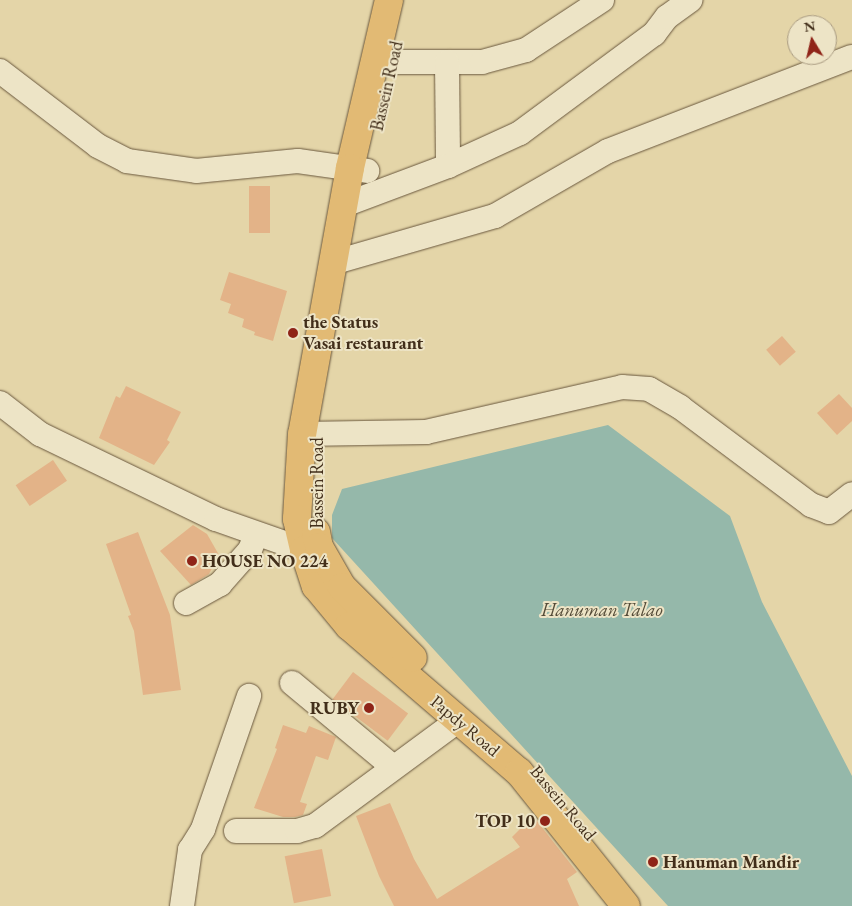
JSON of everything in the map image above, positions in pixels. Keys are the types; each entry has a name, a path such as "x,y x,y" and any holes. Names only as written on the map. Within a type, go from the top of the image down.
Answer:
{"main road":[{"name":"Bassein Road","path":"385,62 389,0"},
{"name":"Bassein Road","path":"406,0 385,62 358,169 339,261 325,368 310,434 297,519 311,549 342,587 396,643 541,773 646,906"},
{"name":"Papdy Road","path":"311,549 316,586 349,626 519,772 626,906"}],"street":[{"path":"385,62 482,62 526,50 602,0"},
{"path":"352,202 448,166 520,133 654,34 667,17 690,0"},
{"path":"339,261 494,216 608,151 852,57"},
{"path":"447,62 448,166"},
{"path":"0,71 98,146 127,161 196,172 298,161 358,169"},
{"path":"310,434 426,432 622,387 649,389 680,407 811,505 829,512 852,494"},
{"path":"0,402 40,434 113,472 256,534 311,549"},
{"path":"186,603 220,584 250,550 256,534"},
{"path":"292,683 392,766"},
{"path":"182,906 190,850 203,829 249,696"},
{"path":"236,831 306,830 392,766 459,720"}],"water":[{"name":"Hanuman Talao","path":"608,425 730,516 762,602 852,776 852,906 668,906 332,538 332,515 342,489"}],"building":[{"path":"249,186 270,186 270,233 249,233"},
{"path":"229,272 287,291 273,341 254,335 255,332 242,327 244,319 228,313 231,304 220,300"},
{"path":"782,336 796,352 780,366 766,350"},
{"path":"126,386 181,412 167,440 170,442 154,465 99,438 116,396 120,398"},
{"path":"839,394 852,408 852,421 837,435 817,413"},
{"path":"53,460 67,481 30,506 16,485"},
{"name":"HOUSE NO 224","path":"193,525 207,534 219,555 209,574 191,585 160,551"},
{"path":"138,532 170,615 181,690 143,695 134,631 128,616 131,615 106,544"},
{"name":"RUBY","path":"353,672 408,714 388,741 333,699"},
{"path":"283,725 306,733 309,726 336,737 328,760 316,756 300,802 307,804 303,815 295,817 283,817 254,808 277,749 275,748"},
{"path":"390,803 414,859 437,899 520,847 512,837 533,816 577,872 567,879 579,906 394,906 379,876 356,816"},
{"path":"322,849 331,896 294,903 285,856"}],"place":[{"name":"the Status Vasai restaurant","path":"293,333"},
{"name":"HOUSE NO 224","path":"192,561"},
{"name":"RUBY","path":"369,708"},
{"name":"TOP 10","path":"545,821"},
{"name":"Hanuman Mandir","path":"653,862"}]}
